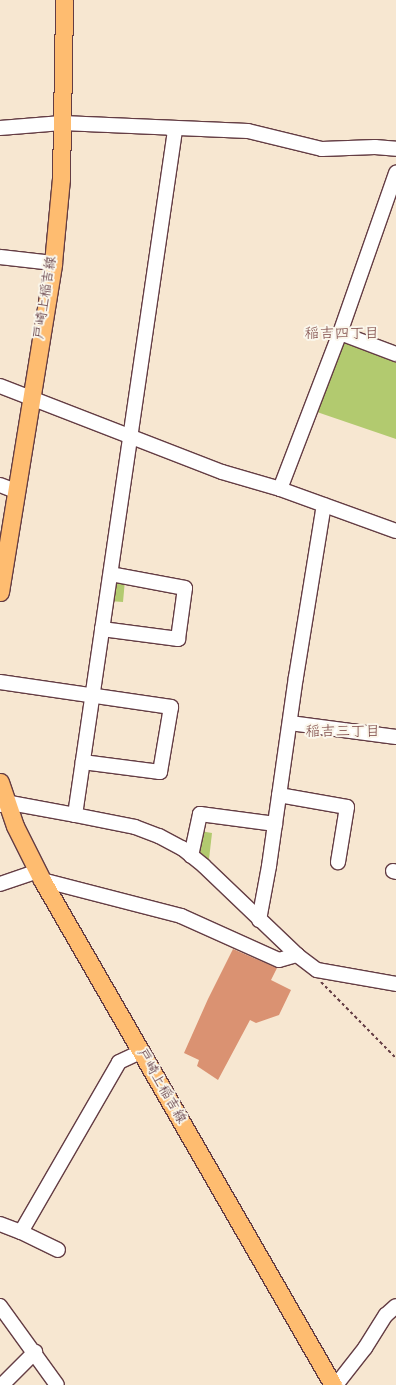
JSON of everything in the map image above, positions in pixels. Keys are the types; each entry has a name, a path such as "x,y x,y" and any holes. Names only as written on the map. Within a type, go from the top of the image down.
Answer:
{"main road":[{"name":"戸崎上稲吉線","path":"0,592 2,562 16,491 54,263 60,186 64,0"},
{"name":"戸崎上稲吉線","path":"0,782 3,803 40,876 140,1052 334,1385"}],"street":[{"path":"0,128 62,123 248,131 322,149 375,147 396,150"},
{"path":"75,814 175,130 170,128"},
{"path":"280,489 340,333 396,173"},
{"path":"0,257 54,263"},
{"path":"340,333 396,354"},
{"path":"0,386 222,472 280,489 396,531"},
{"path":"0,485 16,491"},
{"path":"259,920 324,505"},
{"path":"102,628 178,639 185,588 111,574"},
{"path":"0,682 171,707 160,772 83,762"},
{"path":"290,723 396,737"},
{"path":"279,795 347,807 338,862"},
{"path":"3,803 75,814 141,829 159,836 204,866 297,955 317,970 396,984"},
{"path":"191,856 200,814 275,824"},
{"path":"0,884 40,876 181,916 279,960 297,955"},
{"path":"21,1232 120,1062 140,1052"},
{"path":"0,1224 21,1232 58,1250"},
{"path":"0,1306 35,1352 57,1385"},
{"path":"334,1385 365,1348 386,1315 396,1306"},
{"path":"2,1385 35,1352"}],"path":[{"path":"317,970 321,983 396,1058"}],"green space":[{"path":"342,338 396,359 396,439 314,411"},
{"path":"113,579 125,580 123,602 109,601"},
{"path":"200,831 212,833 208,868 197,859"}],"building":[{"path":"233,949 277,968 271,980 291,990 279,1015 256,1023 250,1020 218,1080 197,1066 199,1060 184,1053 208,999"}],"district":[{"name":"稲吉四丁目","path":"342,336"},
{"name":"稲吉三丁目","path":"343,734"}]}
